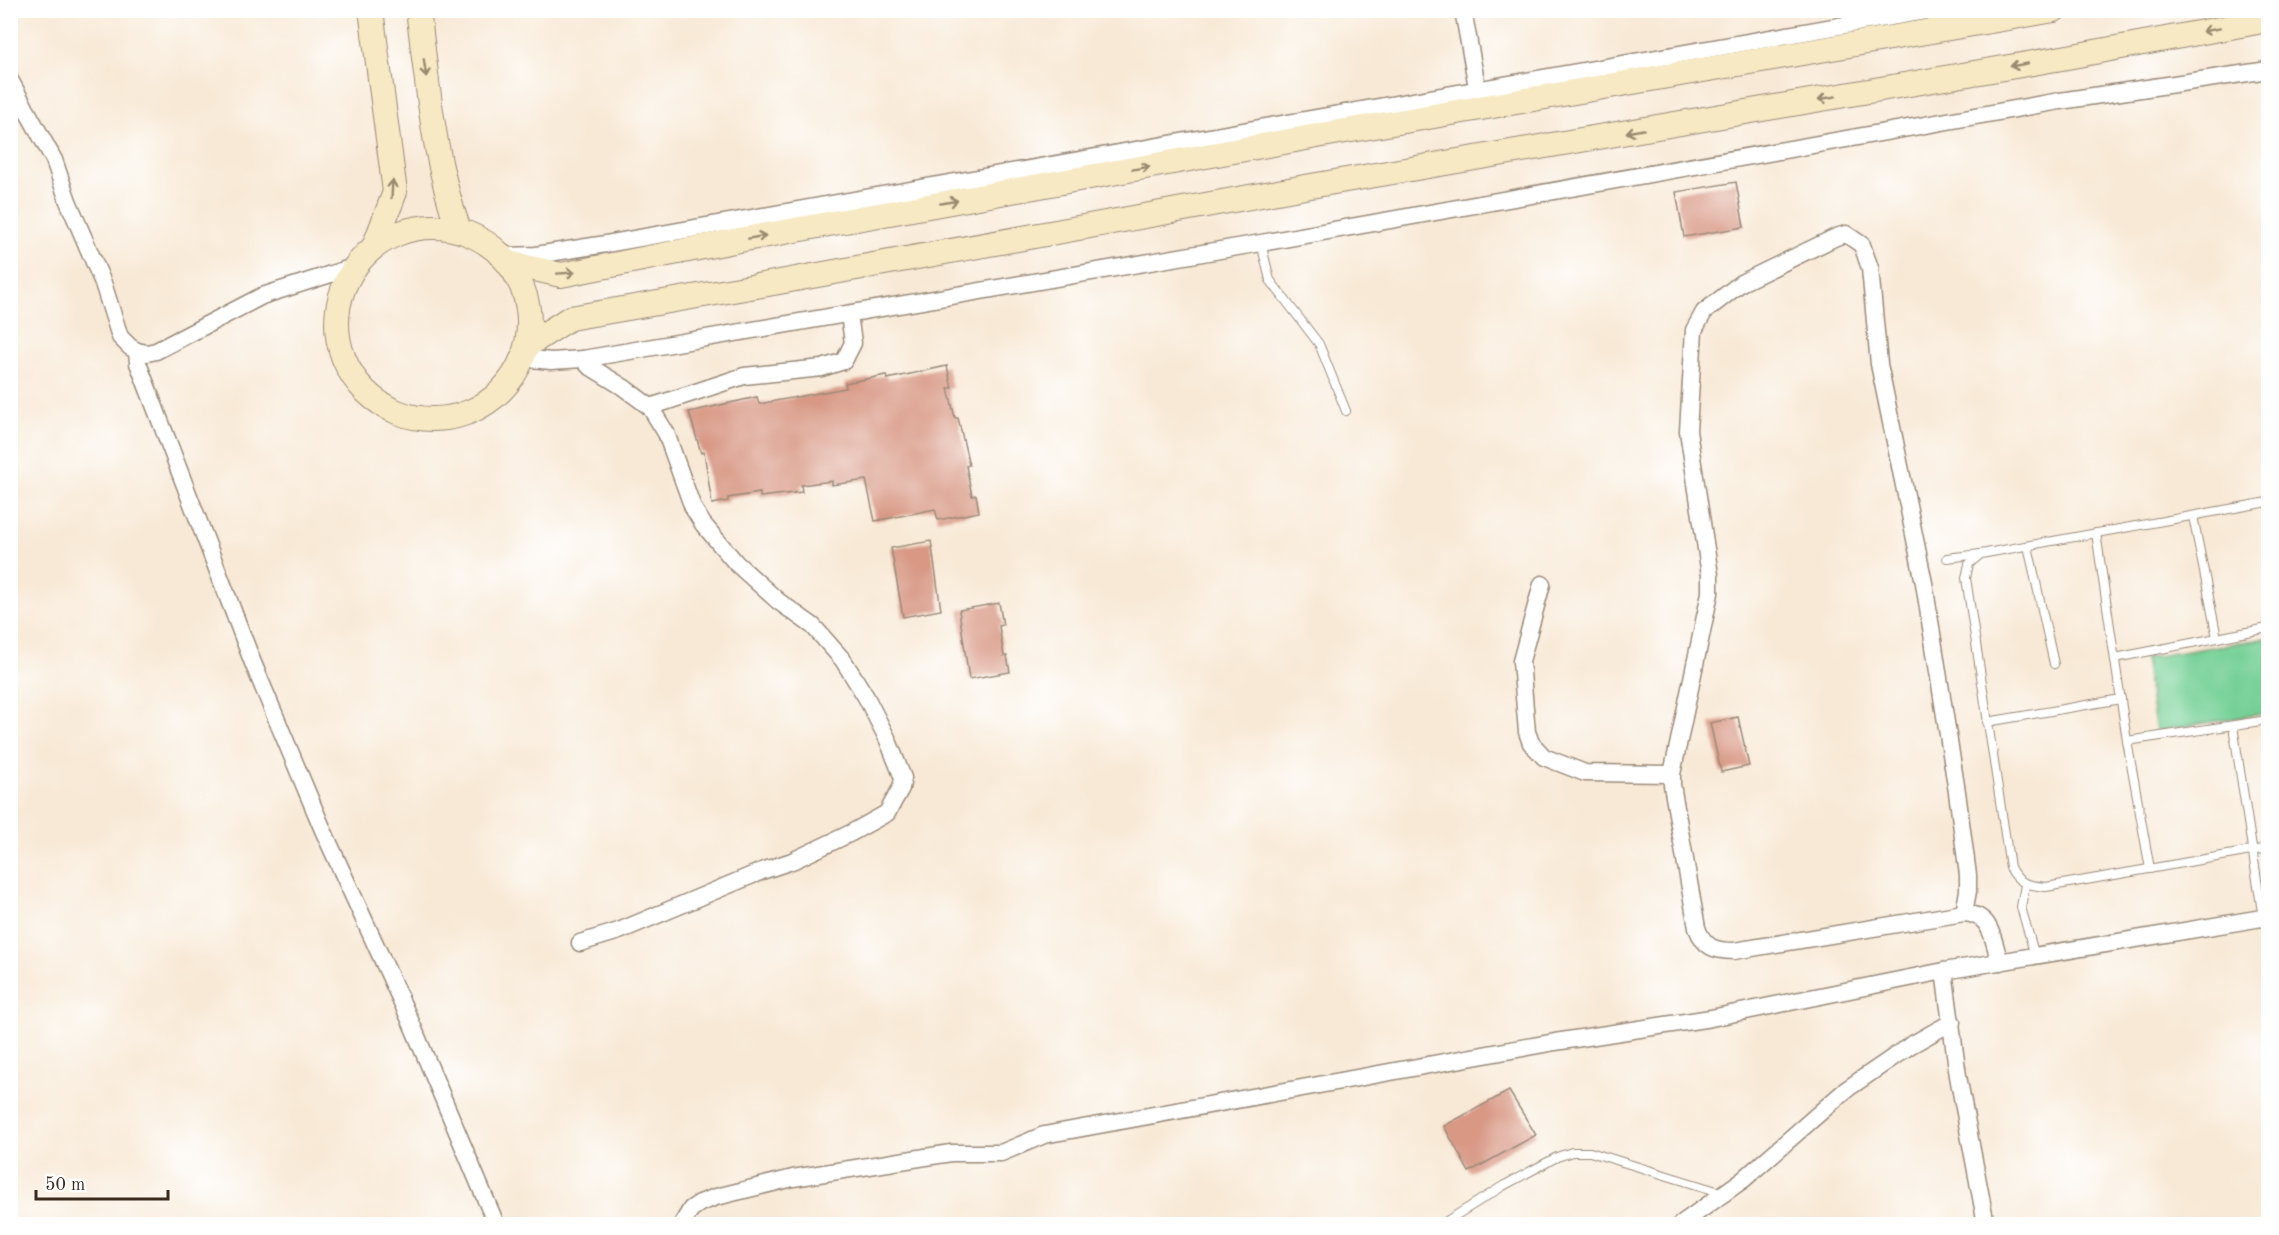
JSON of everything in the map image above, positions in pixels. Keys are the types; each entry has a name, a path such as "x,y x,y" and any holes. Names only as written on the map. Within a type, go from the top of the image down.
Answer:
{"street":[{"path":"371,10 395,192 375,244"},
{"path":"418,10 437,154 448,200 459,230"},
{"path":"1463,10 1479,98"},
{"path":"506,259 561,275 1930,10"},
{"path":"1479,98 2054,10"},
{"path":"525,351 570,318 1317,185 2050,60 2268,20"},
{"path":"525,351 551,361 583,359 1261,243 2060,101 2268,70"},
{"path":"10,80 54,160 68,201 103,283 120,337 137,351 156,351 262,296 353,267"},
{"path":"436,226 459,230 486,242 506,259 518,276 530,319 525,351 517,371 500,393 474,411 440,419 395,412 379,403 357,383 350,373 337,340 341,291 353,267 375,244 392,234 436,226"},
{"path":"1964,914 1968,875 1957,792 1924,583 1879,364 1870,268 1862,245 1846,234 1752,276 1704,312 1694,330 1688,431 1710,575 1710,593 1672,774 1672,785 1697,928 1701,938 1709,947 1718,951 1734,951 1964,914 1976,914 1983,917 1988,926 2000,962"},
{"path":"650,407 744,376 822,368 844,361 853,343 849,314"},
{"path":"137,351 138,363 254,663 323,830 410,1020 496,1224"},
{"path":"579,943 619,931 762,871 792,861 851,833 887,813 902,782 892,748 866,697 843,660 813,626 778,601 736,563 698,517 666,433 650,407 589,366 583,359"},
{"path":"1542,584 1521,661 1527,732 1531,743 1544,757 1585,772 1672,774"},
{"path":"682,1224 685,1216 700,1203 793,1178 951,1153 1001,1154 1044,1135 1555,1042 1711,1018 1944,971 2266,917"},
{"path":"1944,971 1958,1077 1986,1224"},
{"path":"1681,1224 1744,1179 1847,1089 1911,1045 1952,1022"}],"lane":[{"path":"1261,243 1270,280 1319,344 1346,411"},
{"path":"1947,558 2028,546 2268,502"},
{"path":"2193,516 2217,638"},
{"path":"2096,533 2127,741 2150,869"},
{"path":"2028,546 2054,664"},
{"path":"1981,554 1969,564 1966,578 2010,867 2014,877 2025,885 2046,887 2268,849"},
{"path":"2115,658 2268,628"},
{"path":"1988,722 2121,699"},
{"path":"2127,741 2268,720"},
{"path":"2233,726 2252,851 2266,917"},
{"path":"2025,885 2021,907 2035,956"},
{"path":"1442,1224 1503,1186 1557,1157 1572,1152 1590,1152 1723,1194"}],"green space":[{"path":"2268,638 2268,713 2156,731 2144,658"}],"building":[{"path":"1736,182 1744,227 1684,237 1676,192"},
{"path":"947,366 952,388 948,388 969,465 966,466 972,496 976,495 979,512 938,520 935,509 875,521 866,480 832,485 832,481 801,485 802,492 760,497 760,493 728,498 728,501 712,504 704,452 701,453 689,412 757,397 759,404 846,388 845,383 886,375 887,379"},
{"path":"931,541 941,610 903,617 891,548"},
{"path":"999,603 1003,625 999,626 1004,656 1007,656 1010,672 969,679 959,610"},
{"path":"1738,717 1749,766 1721,772 1710,723"},
{"path":"1509,1091 1536,1135 1469,1172 1444,1126"}]}
